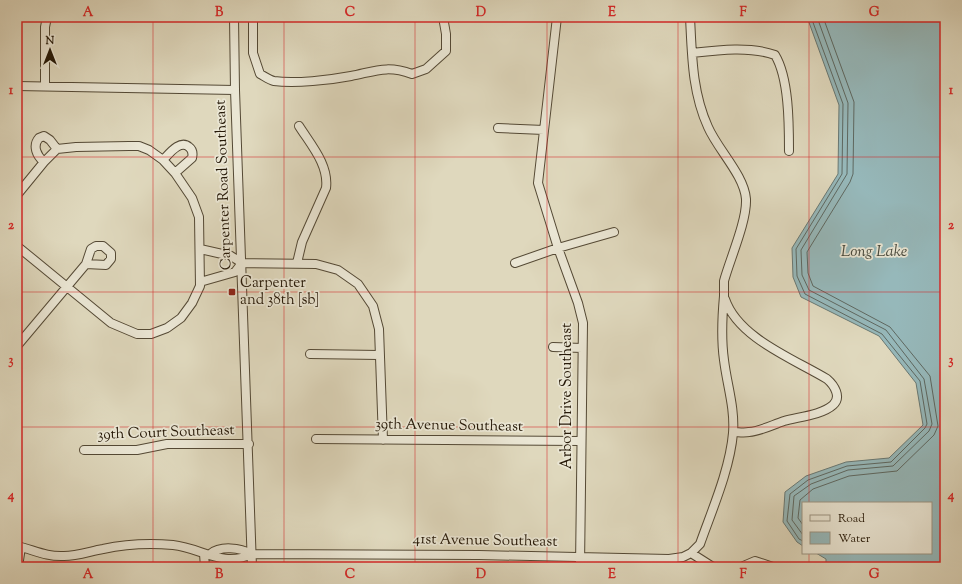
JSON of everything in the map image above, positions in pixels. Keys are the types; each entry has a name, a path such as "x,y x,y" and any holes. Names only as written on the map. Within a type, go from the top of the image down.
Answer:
{"street":[{"path":"45,86 45,27 47,17"},
{"name":"Carpenter Road Southeast","path":"234,17 235,90 249,444 252,567"},
{"path":"253,17 253,53 260,74 273,81 339,78 389,68 412,74 426,69 446,51 446,34 443,17"},
{"name":"Arbor Drive Southeast","path":"557,17 538,183 558,248 582,316 580,567"},
{"path":"690,17 694,79 702,112 708,128 739,180 746,197 743,221 724,281 722,341 724,362 732,402 733,432 731,450 700,544 691,553 713,567"},
{"path":"692,53 754,50 775,55 784,86 788,112 789,151"},
{"path":"17,86 235,90"},
{"path":"297,263 302,242 326,188 327,180 324,166 300,126"},
{"path":"498,128 544,130"},
{"path":"44,162 37,152 36,143 39,138 44,136 48,138 57,149"},
{"path":"162,160 179,145 183,144 190,147 192,150 192,158 175,173"},
{"path":"17,195 44,162 57,149 76,146 139,146 150,150 175,173 192,198 199,217 200,286 192,303 181,318 167,328 151,334 137,334 111,324 17,246"},
{"path":"515,263 558,248 614,232"},
{"path":"200,249 231,256 242,263 316,264 338,270 358,284 373,306 379,329 383,440"},
{"path":"200,282 235,272 242,263"},
{"path":"17,346 86,264"},
{"path":"724,296 729,310 741,325 764,343 827,379 834,385 837,392 837,398 833,405 818,412 762,429 748,432 733,432"},
{"path":"553,347 582,348"},
{"path":"310,354 379,355"},
{"name":"39th Avenue Southeast","path":"316,439 581,441"},
{"name":"39th Court Southeast","path":"84,450 137,450 167,444 249,444"},
{"name":"41st Avenue Southeast","path":"19,547 43,555 66,556 134,544 174,545 207,554 216,559 243,558 252,554 580,556 670,559 683,557 691,553"},
{"path":"18,567 19,547"},
{"path":"205,567 207,554"},
{"path":"741,567 755,561 773,567"}],"water":[{"name":"Long Lake","path":"807,17 945,17 945,567 826,567 826,559 818,554 932,554 932,502 802,502 802,545 797,542 783,522 785,492 806,476 846,462 889,458 923,425 916,383 879,336 801,297 793,277 792,248 838,174 839,105"}],"place":[{"name":"Carpenter and 38th [sb]","path":"232,292"}]}
